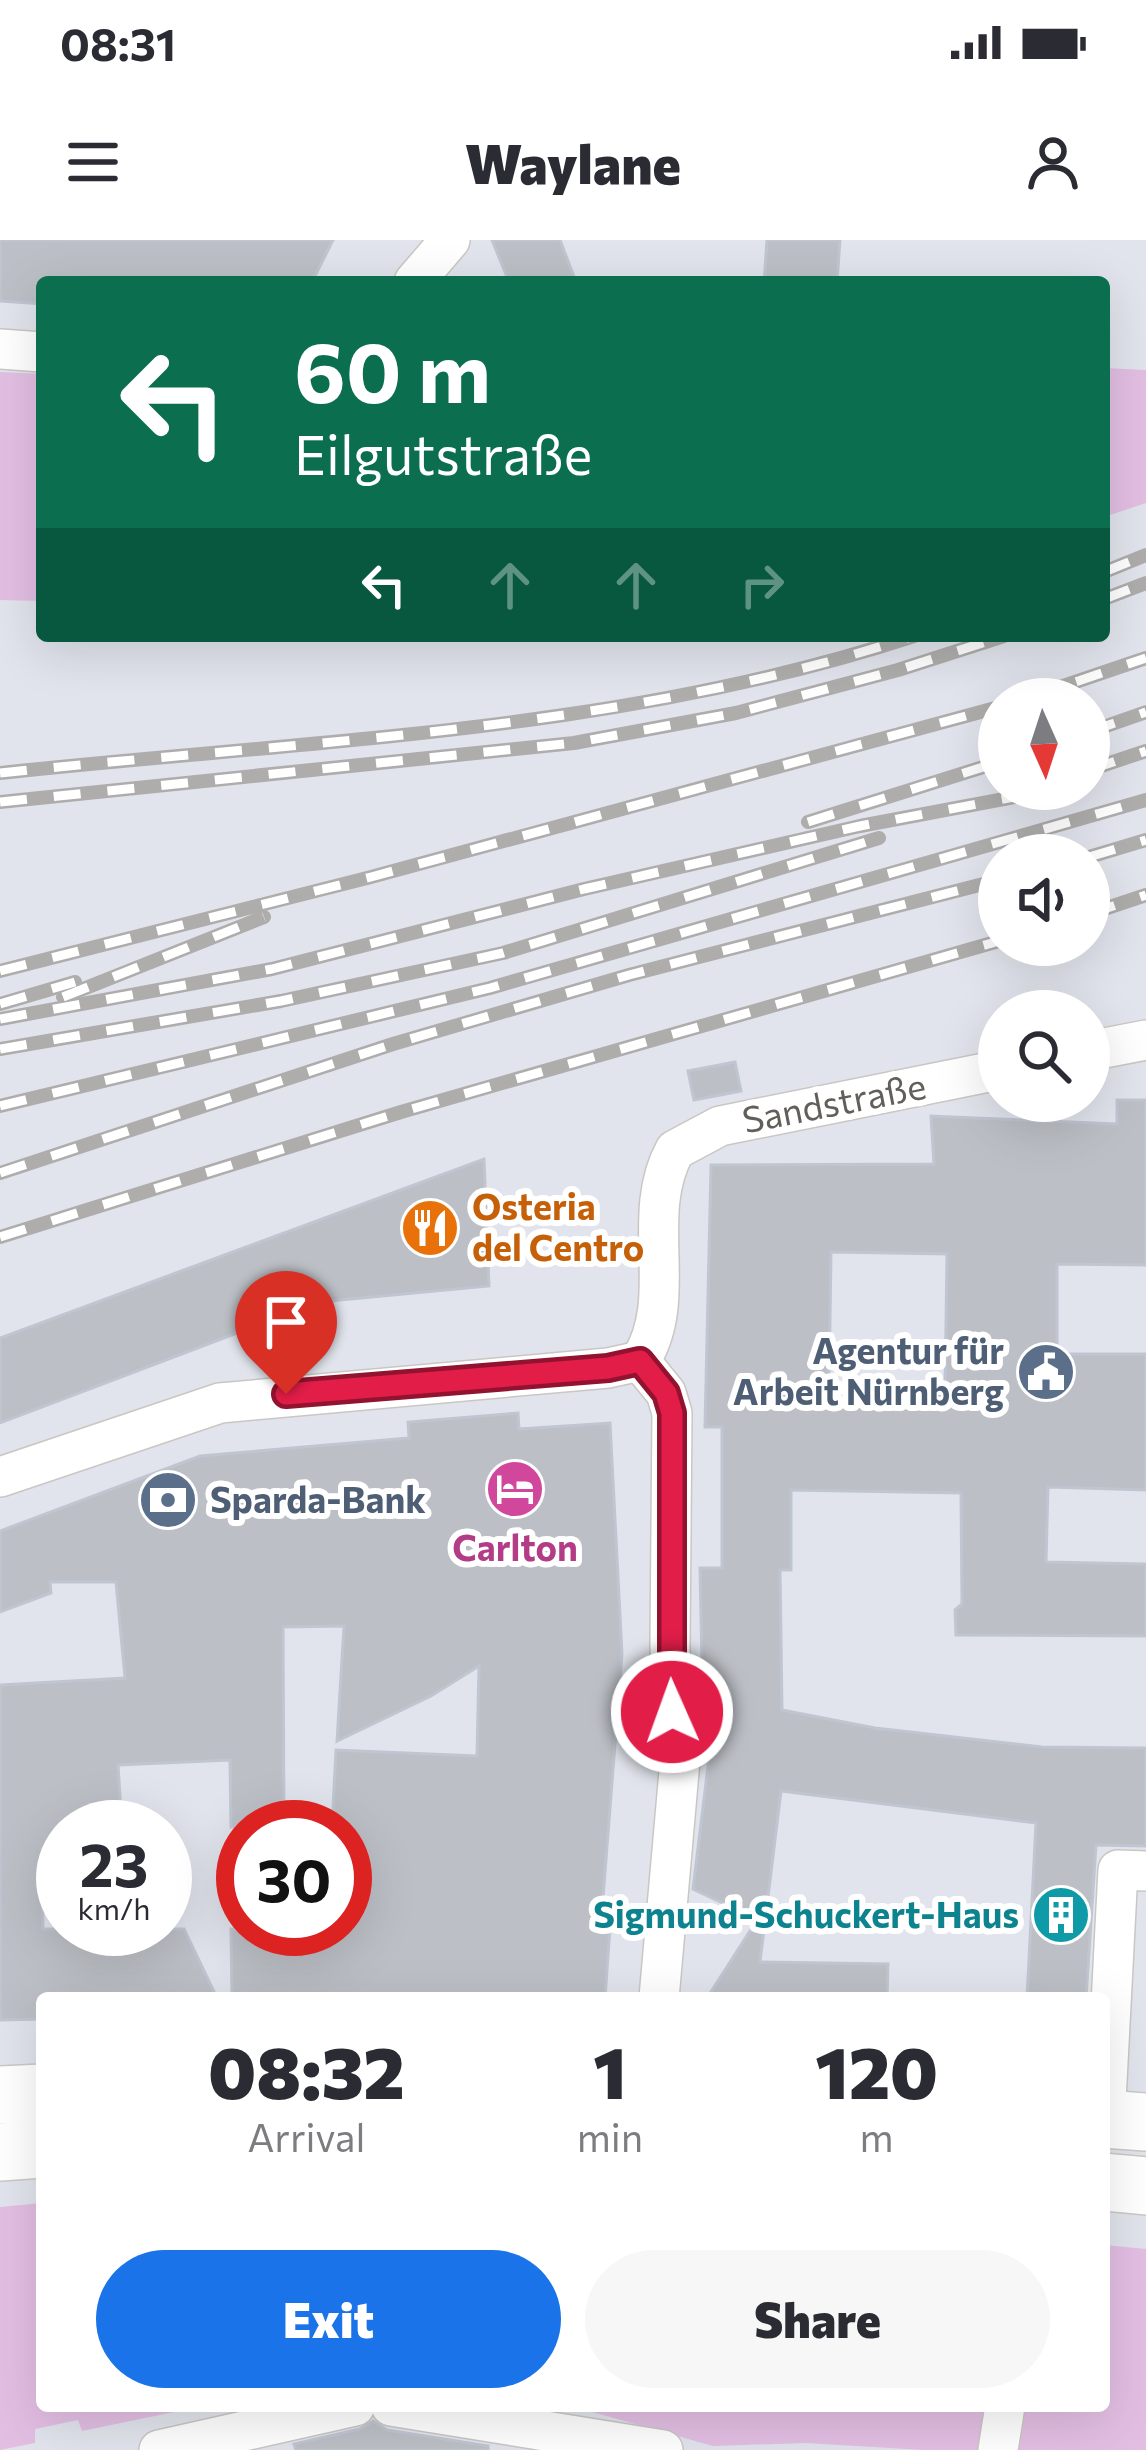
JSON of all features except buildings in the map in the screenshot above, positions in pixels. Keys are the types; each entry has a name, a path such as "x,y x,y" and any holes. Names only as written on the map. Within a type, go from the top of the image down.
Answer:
{"main road":[{"path":"0,2095 36,2093"},
{"path":"1110,2120 1146,2122"},
{"path":"0,2152 36,2149"}],"street":[{"path":"419,276 450,240"},
{"path":"0,349 36,352"},
{"path":"1110,1048 1146,1040"},
{"name":"Sandstraße","path":"640,1361 658,1320 657,1195 675,1150 719,1126 978,1074"},
{"path":"0,1477 220,1403 608,1368 640,1361 666,1393 672,1413 672,1712 681,1749 659,1992"},
{"path":"1110,2024 1118,1870 1146,1871"},
{"path":"159,2450 328,2412"},
{"path":"419,2412 549,2440 663,2450"},
{"path":"998,2450 1004,2412"}],"shaded area":[{"path":"1110,368 1146,370 1146,503 1110,515"},
{"path":"0,372 36,374 36,601 0,600"},
{"path":"36,2204 36,2412 174,2412 82,2431 78,2420 35,2429 35,2443 0,2450 0,2207"},
{"path":"1110,2246 1146,2249 1146,2450 924,2450 806,2443 713,2446 592,2412 1110,2412"}],"railway":[{"path":"1110,570 1146,555"},
{"path":"1110,597 1146,583"},
{"path":"0,773 346,741 576,713 689,694 893,642"},
{"path":"0,802 574,743 736,713 985,642"},
{"path":"1087,678 1146,658"},
{"path":"1110,725 1146,712"},
{"path":"0,971 371,877 978,713"},
{"path":"1110,763 1146,751"},
{"path":"808,822 978,769"},
{"path":"0,1106 490,988 1146,800"},
{"path":"0,1019 272,969 584,889 978,804"},
{"path":"0,1049 281,1001 503,953 879,838"},
{"path":"1110,851 1146,840"},
{"path":"0,1173 393,1044 629,975 978,885"},
{"path":"1110,907 1146,895"},
{"path":"63,997 264,917"},
{"path":"0,1237 401,1112 978,947"},
{"path":"0,1004 75,982"}],"place":[{"name":"Osteria del Centro","path":"430,1228"},
{"name":"Agentur für Arbeit Nürnberg","path":"1046,1372"},
{"name":"Carlton","path":"515,1489"},
{"name":"Sparda-Bank","path":"168,1500"},
{"name":"Sigmund-Schuckert-Haus","path":"1061,1915"}],"route":[{"path":"286,1394 608,1368 640,1361 666,1393 672,1413 672,1712"}]}
